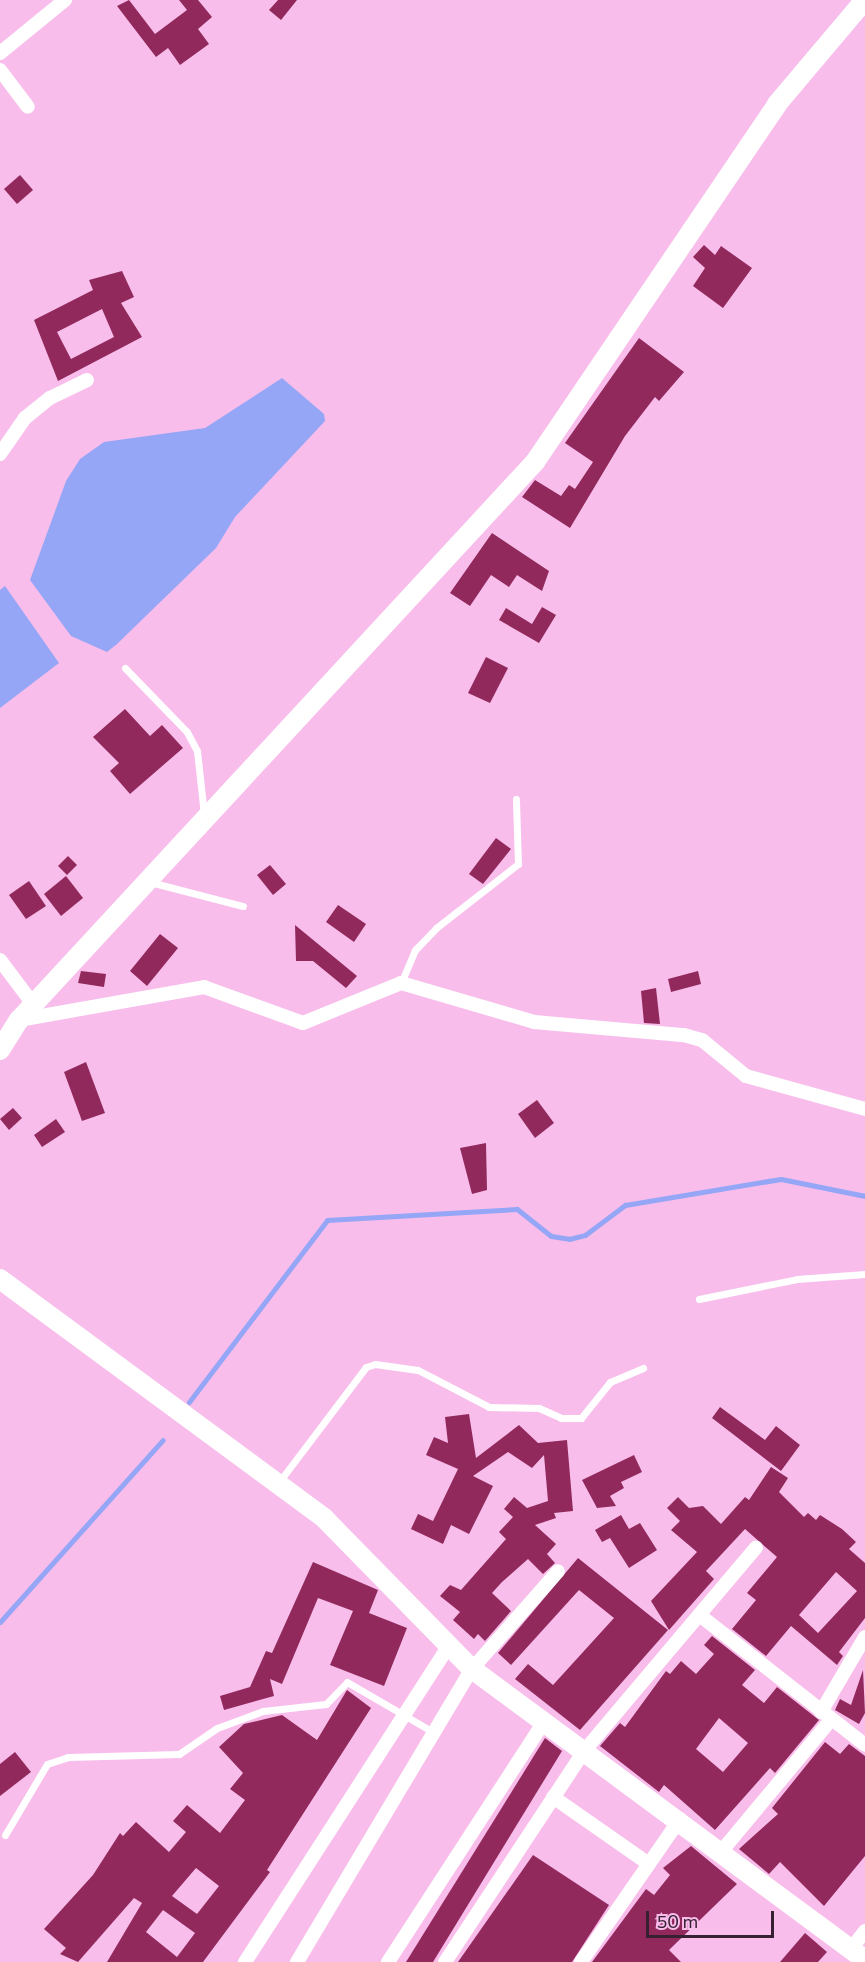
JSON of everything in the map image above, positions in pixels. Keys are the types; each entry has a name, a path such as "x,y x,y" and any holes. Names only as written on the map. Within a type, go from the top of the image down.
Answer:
{"main road":[{"path":"0,1050 19,1020 33,1004 535,462 777,104 865,0"},
{"path":"0,1279 324,1518 472,1669 680,1819 720,1853 858,1954"}],"street":[{"path":"0,53 65,0"},
{"path":"0,70 28,107"},
{"path":"0,454 25,418 50,398 87,380"},
{"path":"0,960 33,1004"},
{"path":"19,1020 204,987 303,1023 401,983 534,1022 693,1038 746,1076 865,1109"},
{"path":"445,1962 585,1750 702,1617 756,1548"},
{"path":"297,1962 437,1734 472,1669 558,1571"},
{"path":"702,1617 865,1745"},
{"path":"720,1853 826,1716 865,1637"},
{"path":"245,1962 449,1645"},
{"path":"388,1962 544,1722"},
{"path":"553,1797 649,1864"},
{"path":"581,1962 680,1819"},
{"path":"858,1954 865,1931"}],"lane":[{"path":"125,668 187,732 197,750 204,819"},
{"path":"401,983 415,950 436,928 518,864 516,799"},
{"path":"147,881 243,906"},
{"path":"699,1299 796,1279 865,1274"},
{"path":"277,1484 366,1367 375,1364 418,1370 489,1407 539,1408 561,1418 581,1418 610,1382 643,1368"},
{"path":"5,1835 47,1764 68,1757 178,1754 217,1728 263,1711 326,1704 347,1683 437,1734"}],"water":[{"path":"282,378 324,414 325,421 235,517 216,548 117,644 107,652 71,636 30,580 66,481 80,459 104,442 205,428"},
{"path":"5,586 59,663 0,708 0,590"}],"building":[{"path":"129,0 155,34 187,10 179,0 198,0 212,17 198,29 209,44 180,65 168,48 156,57 117,6"},
{"path":"278,0 297,0 281,20 269,10"},
{"path":"20,175 33,190 17,204 4,189"},
{"path":"704,245 715,255 721,246 752,268 723,308 693,286 705,268 693,257"},
{"path":"122,271 134,297 121,303 142,337 58,381 34,320 93,290 89,280","holes":["102,309 114,337 71,359 57,332"]},
{"path":"639,338 684,372 659,401 655,397 625,436 570,528 522,497 535,480 561,496 569,485 575,489 593,462 565,443"},
{"path":"492,533 549,571 542,591 517,575 509,587 491,575 470,606 450,593"},
{"path":"542,607 556,615 539,643 499,620 506,608 532,624"},
{"path":"486,657 508,668 490,703 468,693"},
{"path":"125,709 150,736 162,725 183,748 130,794 110,771 119,763 93,737"},
{"path":"496,838 511,849 483,884 469,874"},
{"path":"68,856 77,865 67,875 58,866"},
{"path":"270,865 286,884 273,895 257,875"},
{"path":"66,876 83,898 61,916 44,894"},
{"path":"29,881 46,906 26,919 9,895"},
{"path":"338,905 366,924 354,942 326,922"},
{"path":"295,925 357,976 346,988 313,961 296,961"},
{"path":"160,934 178,948 147,986 130,971"},
{"path":"81,971 106,974 104,987 78,983"},
{"path":"698,971 701,984 671,992 668,979"},
{"path":"656,988 660,1024 644,1023 641,991"},
{"path":"86,1062 105,1113 82,1121 64,1072"},
{"path":"537,1100 554,1123 535,1138 518,1114"},
{"path":"13,1108 22,1118 9,1130 0,1119"},
{"path":"56,1119 65,1132 42,1147 34,1135"},
{"path":"486,1143 487,1190 472,1194 460,1148"},
{"path":"720,1407 765,1440 776,1426 800,1445 781,1471 712,1418"},
{"path":"469,1414 476,1458 519,1425 538,1443 567,1440 573,1511 554,1513 556,1518 535,1525 556,1544 547,1554 555,1563 543,1574 528,1559 492,1593 511,1611 485,1641 478,1634 474,1639 453,1620 460,1612 440,1596 450,1585 461,1590 506,1539 499,1532 513,1517 504,1509 514,1497 527,1508 548,1501 544,1455 532,1468 508,1452 473,1476 493,1486 469,1534 451,1525 443,1544 411,1529 418,1514 433,1521 458,1469 426,1455 434,1437 448,1443 445,1417"},
{"path":"634,1455 642,1472 621,1482 624,1488 610,1496 616,1506 597,1508 582,1480"},
{"path":"771,1467 788,1478 779,1492 804,1517 808,1513 816,1520 820,1515 842,1529 856,1542 849,1549 865,1563 865,1618 839,1652 843,1656 837,1665 791,1626 766,1656 732,1629 756,1600 747,1593 777,1557 745,1529 706,1571 714,1579 669,1630 651,1601 697,1552 671,1530 680,1521 667,1508 678,1497 689,1508 703,1506 721,1524 745,1497 749,1500","holes":["836,1572 857,1591 818,1633 799,1615"]},
{"path":"621,1515 629,1529 640,1523 657,1550 629,1568 610,1538 602,1542 595,1530"},
{"path":"578,1558 668,1630 580,1730 515,1679 528,1664 553,1685 614,1618 579,1590 511,1665 498,1653"},
{"path":"313,1562 378,1590 369,1613 407,1628 384,1686 330,1665 353,1611 318,1598 282,1684 270,1679 274,1696 224,1710 220,1696 250,1687 266,1651 272,1653"},
{"path":"712,1636 755,1670 742,1685 764,1703 777,1687 819,1720 775,1773 770,1768 715,1830 664,1785 659,1792 600,1746 620,1723 625,1727 666,1671 670,1674 681,1661 696,1674 714,1654 704,1645","holes":["719,1718 748,1743 723,1772 696,1749"]},
{"path":"863,1670 865,1713 859,1724 835,1710 840,1699 851,1705"},
{"path":"347,1690 371,1708 267,1870 270,1872 203,1962 107,1962 142,1903 134,1898 78,1962 60,1954 66,1948 44,1929 93,1875 120,1833 123,1836 136,1822 169,1852 186,1832 173,1821 187,1805 220,1833 245,1800 230,1789 243,1773 219,1747 244,1724 282,1715 317,1740","holes":["196,1868 219,1886 197,1914 172,1896","163,1910 195,1933 177,1957 146,1932"]},
{"path":"545,1738 562,1751 433,1962 406,1962"},
{"path":"825,1742 840,1754 849,1744 865,1756 865,1856 824,1906 780,1862 769,1874 739,1849 778,1814 772,1808"},
{"path":"15,1752 31,1772 0,1796 0,1764"},
{"path":"691,1846 737,1884 669,1950 681,1962 592,1962 646,1889 654,1895 670,1875 663,1868"},
{"path":"533,1855 609,1905 572,1962 458,1962"},
{"path":"805,1933 827,1952 818,1962 780,1962"}],"waterway":[{"path":"189,1402 327,1220 517,1209 551,1236 569,1239 585,1235 625,1205 781,1179 865,1196"},
{"path":"0,1622 163,1440"}]}
